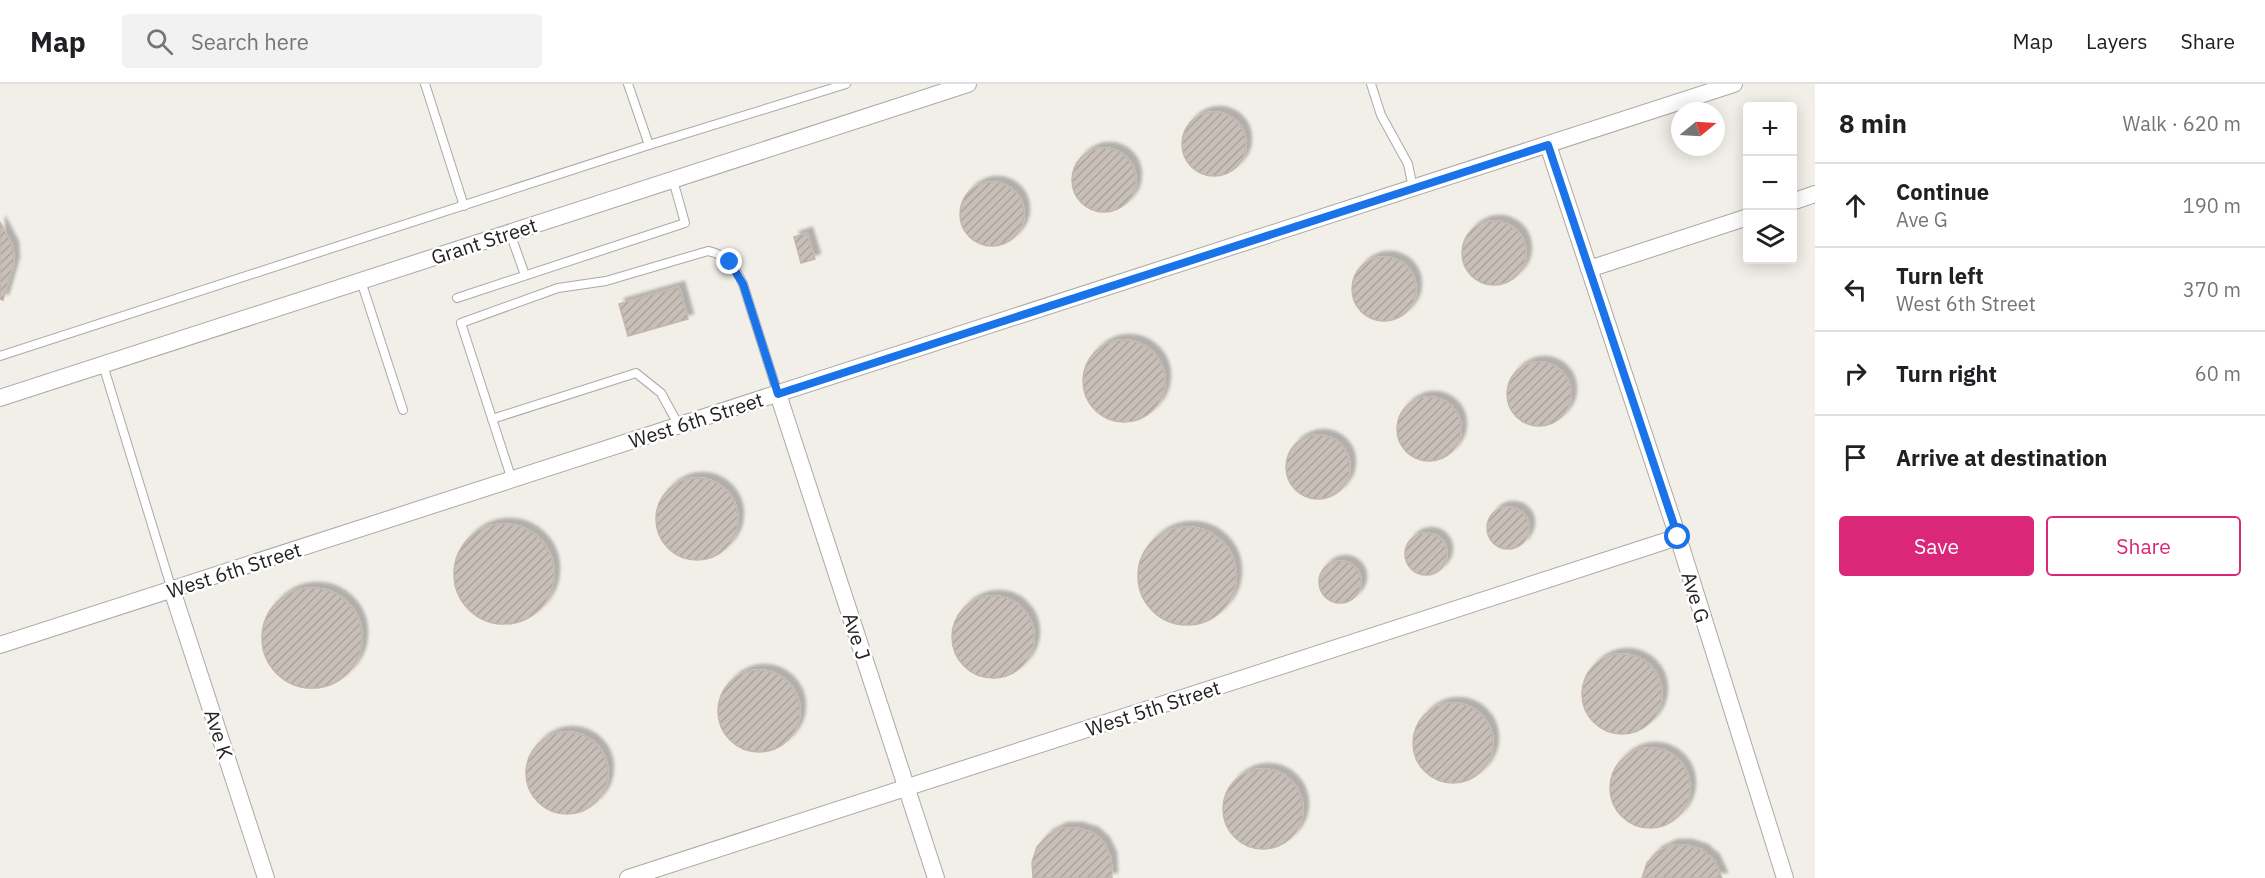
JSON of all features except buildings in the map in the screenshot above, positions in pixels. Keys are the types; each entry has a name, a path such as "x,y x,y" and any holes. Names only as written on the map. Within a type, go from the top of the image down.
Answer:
{"street":[{"name":"Grant Street","path":"0,398 968,84"},
{"name":"West 6th Street","path":"0,645 1734,84"},
{"name":"Ave G","path":"1548,145 1678,537 1785,878"},
{"path":"1797,200 1815,194"},
{"path":"1589,269 1743,219"},
{"name":"Ave J","path":"778,394 936,878"},
{"name":"West 5th Street","path":"628,878 1678,537"},
{"name":"Ave K","path":"172,590 266,878"}],"lane":[{"path":"425,84 464,206"},
{"path":"628,84 649,146"},
{"path":"0,356 846,84"},
{"path":"1371,84 1382,115 1408,164 1413,189"},
{"path":"457,298 686,223 673,180"},
{"path":"510,232 525,275"},
{"path":"512,480 461,322 558,288 606,281 708,251 720,254 737,271 743,284 778,394"},
{"path":"361,281 403,410"},
{"path":"103,364 172,590"},
{"path":"492,418 636,373 661,393 679,426"}],"route":[{"path":"730,262 743,284 778,394 1548,145 1678,537"}]}
